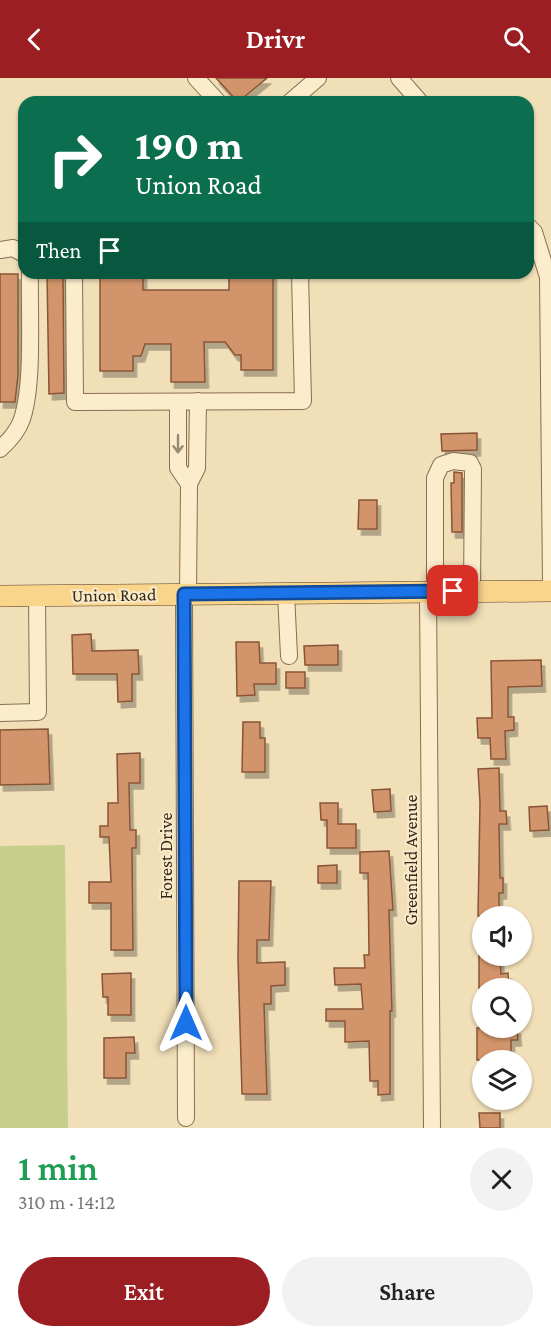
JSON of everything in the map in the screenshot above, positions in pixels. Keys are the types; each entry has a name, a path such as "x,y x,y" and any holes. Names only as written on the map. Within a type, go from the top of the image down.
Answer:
{"main road":[{"name":"Union Road","path":"0,596 551,591"}],"street":[{"path":"196,78 212,96"},
{"path":"297,96 318,78"},
{"path":"399,78 415,96"},
{"path":"534,232 548,277 551,584"},
{"path":"0,250 13,248 18,251"},
{"path":"0,449 11,440 22,420 28,391 30,279"},
{"path":"74,279 75,402 303,401 300,279"},
{"path":"178,402 178,468 189,484 197,468 198,401"},
{"name":"Greenfield Avenue","path":"432,1128 432,591 435,478 441,465 453,460 470,463 473,469 472,591"},
{"name":"Forest Drive","path":"186,1118 186,594 189,484"},
{"path":"286,593 289,656"},
{"path":"0,713 38,712 36,596"}],"green space":[{"path":"65,845 68,1128 0,1128 0,846"}],"building":[{"path":"216,78 267,78 245,96 232,96"},
{"path":"0,274 18,274 18,375 15,402 0,402"},
{"path":"47,279 63,279 64,393 49,394"},
{"path":"100,279 143,279 143,290 229,290 229,279 273,279 273,370 241,370 241,355 235,355 225,342 204,342 205,382 171,382 171,344 145,344 141,356 133,356 133,371 100,371"},
{"path":"477,433 477,450 442,451 441,434"},
{"path":"454,472 462,473 462,532 452,532 451,483 454,483"},
{"path":"359,500 377,500 377,529 358,529"},
{"path":"91,634 92,651 138,650 139,674 132,674 132,701 118,702 117,674 73,674 72,635"},
{"path":"236,642 259,642 260,663 276,663 276,684 254,684 255,695 237,696"},
{"path":"338,645 338,665 305,665 304,646"},
{"path":"541,660 542,686 508,687 508,717 514,717 514,730 505,731 506,759 491,759 490,738 478,738 477,718 492,718 491,661"},
{"path":"286,672 305,672 305,688 286,688"},
{"path":"243,722 260,722 260,738 265,738 265,772 242,772"},
{"path":"48,729 50,784 0,785 0,730"},
{"path":"140,753 140,783 129,783 130,830 136,830 136,848 132,848 133,950 111,950 111,903 89,903 89,882 111,882 109,837 100,837 100,826 108,826 108,803 118,803 117,754"},
{"path":"499,768 500,811 506,811 507,824 499,824 500,878 503,878 503,893 499,893 499,906 478,906 480,803 478,769"},
{"path":"390,789 391,811 374,812 372,790"},
{"path":"320,803 338,803 338,824 356,824 356,848 327,848 327,820 321,820"},
{"path":"547,806 549,830 530,831 529,807"},
{"path":"389,851 393,910 389,910 392,1011 390,1011 390,1094 378,1095 378,1081 370,1081 369,1041 345,1042 345,1021 326,1021 326,1009 363,1009 361,984 335,985 334,968 365,968 364,955 369,955 368,873 360,873 360,852"},
{"path":"337,865 337,883 318,883 318,866"},
{"path":"239,881 271,881 269,940 257,940 257,963 285,962 285,985 271,986 271,1004 264,1004 267,1094 242,1094 238,959"},
{"path":"479,966 501,966 501,974 508,973 508,978 479,978"},
{"path":"131,973 131,1015 108,1015 108,997 103,997 102,974"},
{"path":"134,1037 135,1053 126,1053 126,1078 104,1078 104,1038"},
{"path":"477,1038 518,1038 518,1040 511,1040 511,1050 477,1050"},
{"path":"479,1113 500,1113 500,1128 480,1128"}],"route":[{"path":"186,1023 184,594 453,591"}]}
